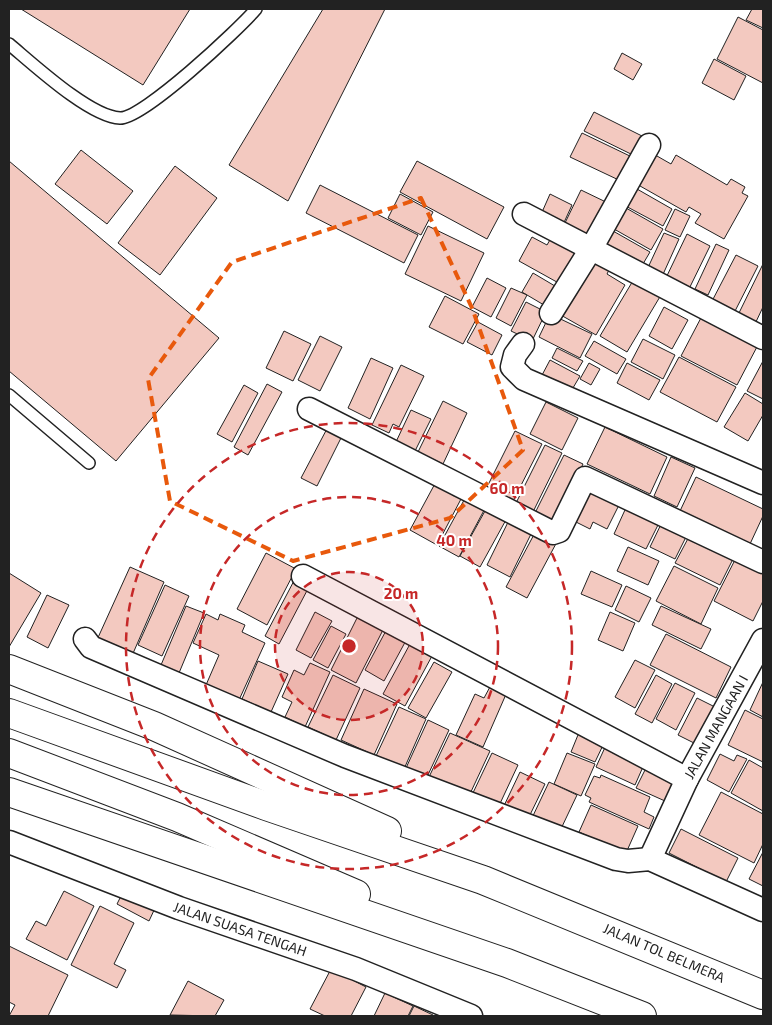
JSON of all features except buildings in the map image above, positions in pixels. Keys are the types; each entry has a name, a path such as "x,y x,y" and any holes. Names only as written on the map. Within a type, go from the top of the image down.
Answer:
{"highway":[{"path":"9,669 154,726 565,912"},
{"path":"9,714 257,803 475,877 565,912"},
{"path":"9,753 254,849 507,963"},
{"path":"9,792 507,963 642,1016"},
{"name":"JALAN TOL BELMERA","path":"565,912 763,994"}],"street":[{"path":"552,313 591,249 649,145"},
{"path":"524,214 763,338"},
{"path":"523,344 515,355 512,368 524,379 763,483"},
{"path":"309,409 553,532 559,531 585,478 763,562"},
{"path":"304,576 687,779"},
{"path":"85,640 91,647 354,759 616,859 628,861 650,859 763,910"},
{"name":"JALAN MANGAAN I","path":"650,859 687,779 763,640"},
{"name":"JALAN SUASA TENGAH","path":"9,842 171,905 356,969 470,1016"}],"lane":[{"path":"9,44 77,98 102,113 121,118 134,113 176,84 256,9"},
{"path":"9,396 89,463"}],"highlighted area":[{"path":"421,198 472,308 523,450 450,518 293,561 170,501 148,379 232,262"}]}
